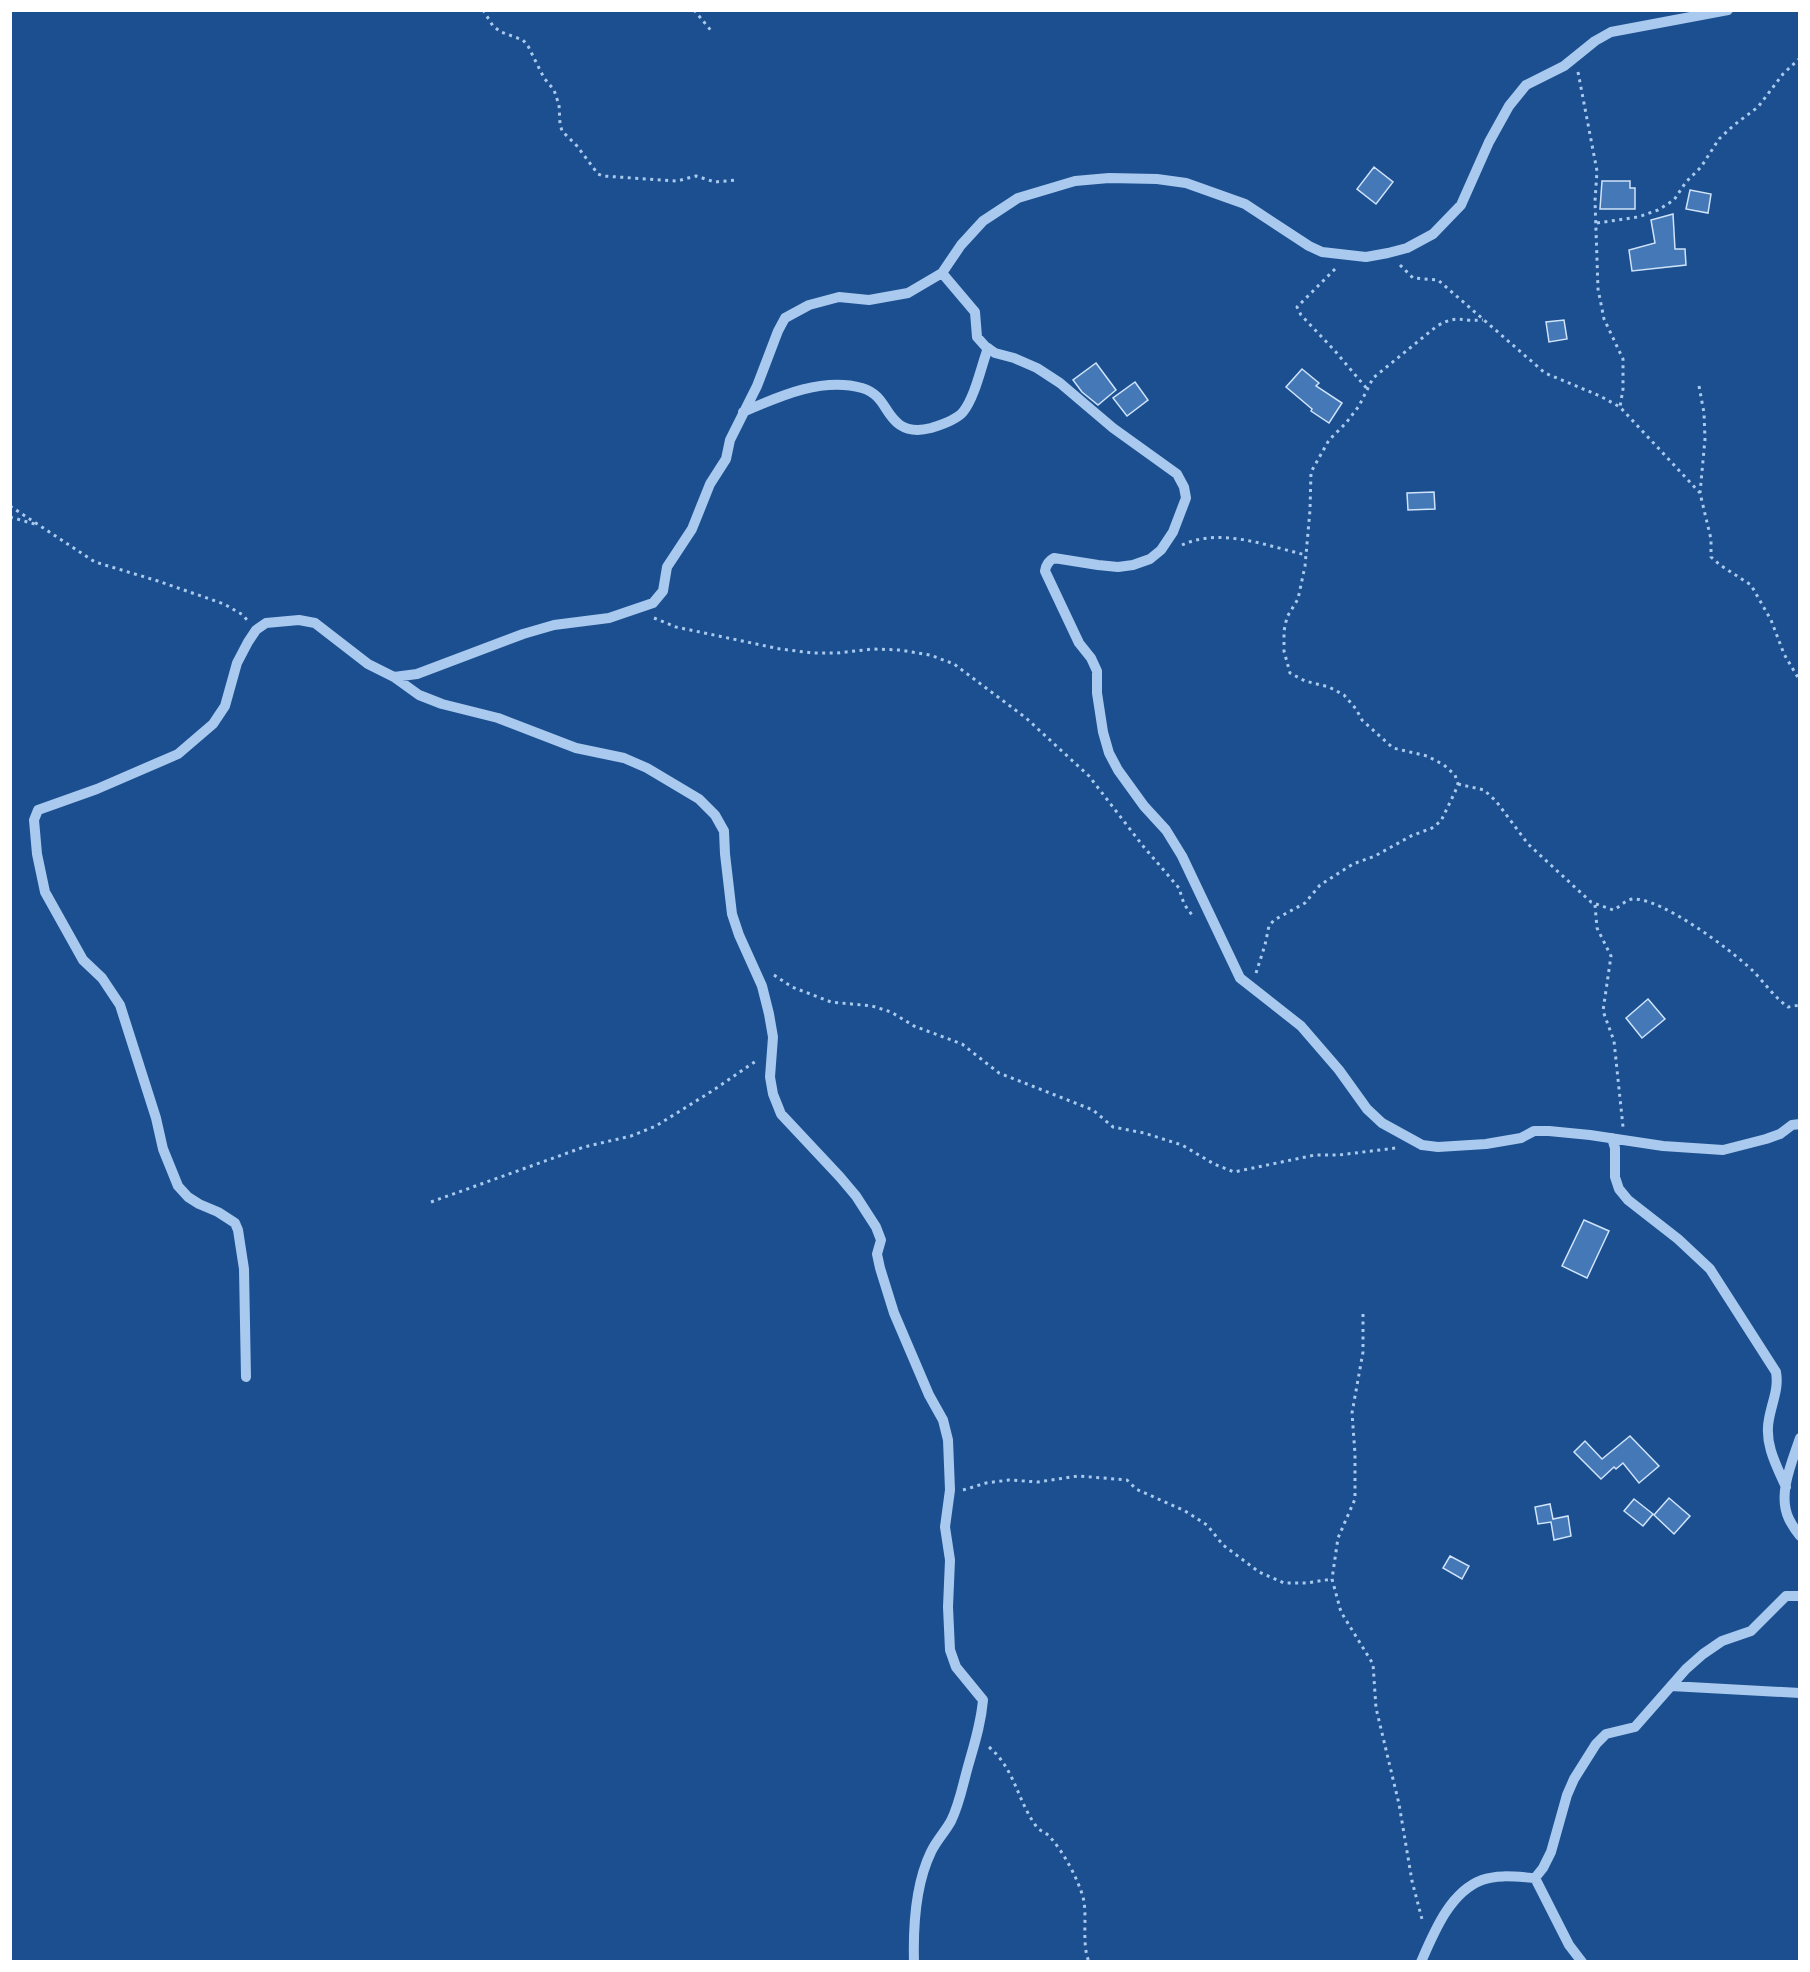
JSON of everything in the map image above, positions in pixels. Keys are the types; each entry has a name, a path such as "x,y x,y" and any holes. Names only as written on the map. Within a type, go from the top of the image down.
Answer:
{"street":[{"path":"394,677 417,674 523,634 554,626 609,618 653,603 663,591 667,567 692,529 710,484 726,459 730,440 757,386 785,318 809,305 839,297 869,300 908,293 942,273 961,245 983,221 1018,198 1075,181 1108,178 1157,179 1186,183 1245,204 1308,246 1322,252 1366,257 1389,253 1407,248 1433,234 1461,205 1489,142 1509,106 1526,85 1564,66 1594,41 1611,32 1728,10"},
{"path":"942,273 975,312 977,337 988,348 995,353 1037,368 1060,383 1113,428 1177,474 1184,487 1186,498 1173,532 1161,550 1150,559 1118,567 1054,558 1046,566 1045,571 1078,643 1091,658 1097,671 1099,703 1108,753 1144,806 1166,830 1177,848 1240,978 1301,1026 1339,1070 1367,1109 1382,1123 1422,1144 1438,1147 1486,1144 1521,1138 1534,1131 1569,1133 1663,1146 1723,1150 1741,1147 1780,1134 1797,1122"},
{"path":"744,412 789,393 847,385 871,391 882,400 895,421 902,426 914,430 925,430 957,417 963,412 974,389 988,348"},
{"path":"246,1377 244,1269 238,1230 235,1223 226,1216 188,1197 178,1186 163,1149 156,1118 120,1005 102,978 83,960 45,892 37,854 34,820 38,810 97,789 178,754 213,724 225,706 241,656 256,630 266,623 299,620 315,623 368,664 394,677 419,695 442,704 498,718 576,748 624,758 647,768 699,799 715,815 724,831 732,914 762,986 769,1014 772,1037 770,1077 781,1114 809,1142 856,1197 876,1227 881,1240 877,1254 879,1268 894,1313 929,1395 944,1420 948,1440 949,1503 945,1527 950,1560 948,1607 950,1650 956,1667 983,1700 977,1739 961,1794 951,1821 930,1853 922,1880 916,1908 914,1962"},
{"path":"1612,1138 1615,1148 1615,1177 1619,1189 1628,1200 1678,1239 1710,1269 1776,1372 1777,1390 1767,1432 1773,1459 1786,1486"},
{"path":"1800,1438 1786,1486 1785,1502 1788,1518 1800,1536"},
{"path":"1421,1962 1437,1928 1461,1892 1483,1879 1534,1878 1543,1868 1551,1852 1567,1795 1574,1779 1596,1744 1606,1734 1635,1727 1686,1669 1703,1654 1722,1641 1751,1631 1786,1596 1800,1596"},
{"path":"1671,1686 1800,1693"},
{"path":"1534,1878 1569,1945 1582,1962"}],"path":[{"path":"483,10 493,26 501,32 523,40 528,46 544,78 554,90 559,105 562,131 577,146 598,174 676,181 696,176 715,182 736,180"},
{"path":"694,10 714,33"},
{"path":"1577,56 1580,89 1597,171 1595,201 1598,289 1604,319 1623,359 1623,389 1620,407"},
{"path":"1597,223 1638,217 1658,210 1674,200 1686,182 1701,167 1719,140 1758,107 1783,74 1800,58"},
{"path":"1389,253 1413,278 1438,279 1545,373 1620,407 1700,493"},
{"path":"1347,256 1297,308 1368,390"},
{"path":"1250,985 1265,945 1269,926 1274,920 1305,903 1320,885 1353,864 1375,856 1411,836 1432,828 1441,821 1453,799 1458,784 1455,775 1444,765 1427,756 1393,748 1362,720 1344,695 1290,673 1284,651 1284,631 1287,617 1298,599 1306,555 1311,472 1329,440 1346,423 1368,390 1373,378 1437,326 1456,318 1468,321 1483,320"},
{"path":"1699,386 1704,413 1705,439 1700,493 1712,539 1712,557 1750,585 1771,620 1784,654 1800,681"},
{"path":"10,506 95,562 224,604 243,615 256,630"},
{"path":"10,517 43,526"},
{"path":"1173,549 1190,541 1215,537 1306,555"},
{"path":"633,610 676,627 780,649 813,653 873,649 900,650 930,655 954,664 1026,718 1089,776 1179,888 1184,904 1195,918"},
{"path":"1458,784 1484,790 1496,801 1528,844 1595,905 1613,910 1626,901 1636,899 1670,910 1727,948 1788,1007 1800,1005"},
{"path":"1595,905 1597,928 1611,956 1603,1011 1614,1041 1626,1140"},
{"path":"753,963 792,987 813,996 831,1002 872,1006 891,1012 914,1026 962,1044 999,1072 1092,1110 1113,1127 1144,1133 1182,1145 1214,1164 1234,1172 1315,1155 1358,1153 1422,1144"},
{"path":"431,1202 584,1147 631,1136 656,1126 758,1060 772,1054"},
{"path":"1363,1314 1363,1352 1352,1413 1355,1454 1354,1499 1338,1538 1332,1579 1341,1612 1373,1664 1376,1708 1399,1804 1412,1881 1428,1945"},
{"path":"949,1503 966,1488 1009,1480 1038,1482 1078,1476 1127,1480 1136,1489 1185,1510 1207,1526 1223,1545 1259,1572 1284,1583 1307,1583 1332,1579"},
{"path":"977,1739 998,1755 1037,1828 1049,1835 1065,1858 1083,1900 1083,1923 1089,1962"}],"building":[{"path":"1374,167 1393,182 1376,204 1357,189"},
{"path":"1602,181 1630,181 1630,188 1635,188 1635,209 1600,209"},
{"path":"1690,190 1711,194 1708,213 1686,209"},
{"path":"1673,214 1675,249 1685,249 1686,265 1632,271 1629,250 1655,243 1651,220"},
{"path":"1564,320 1567,339 1549,342 1546,322"},
{"path":"1096,363 1116,390 1098,405 1082,392 1073,380"},
{"path":"1302,369 1319,383 1316,386 1342,403 1329,423 1311,411 1312,409 1286,387"},
{"path":"1135,382 1148,400 1127,416 1113,398"},
{"path":"1434,492 1435,509 1408,510 1407,493"},
{"path":"1648,999 1665,1019 1642,1038 1626,1018"},
{"path":"1584,1220 1609,1231 1587,1278 1562,1266"},
{"path":"1630,1436 1659,1466 1639,1483 1623,1463 1616,1469 1614,1467 1601,1479 1574,1452 1585,1441 1602,1459"},
{"path":"1669,1498 1690,1516 1674,1534 1654,1515"},
{"path":"1634,1499 1653,1514 1643,1526 1624,1511"},
{"path":"1550,1504 1553,1519 1568,1516 1571,1536 1554,1540 1551,1522 1538,1524 1535,1507"},
{"path":"1450,1556 1469,1566 1462,1579 1443,1568"}]}
